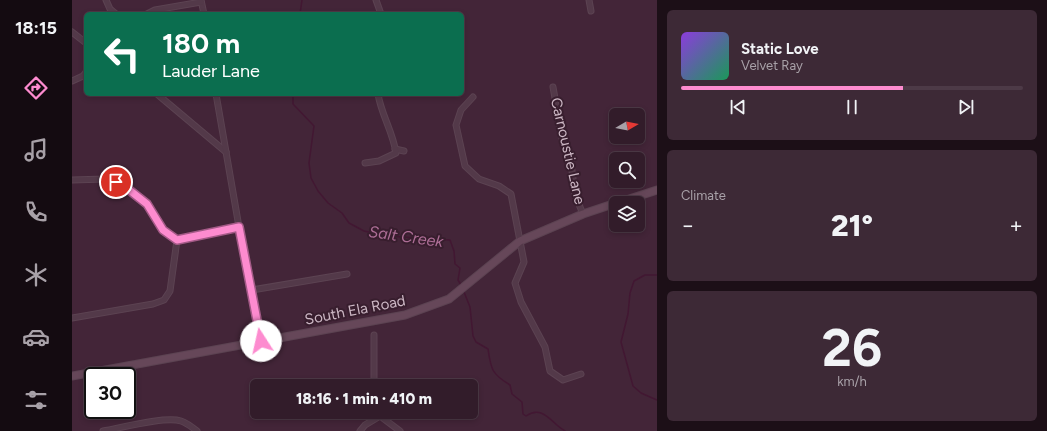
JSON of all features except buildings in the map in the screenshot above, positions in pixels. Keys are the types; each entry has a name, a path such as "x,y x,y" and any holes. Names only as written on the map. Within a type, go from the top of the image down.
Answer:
{"main road":[{"name":"South Ela Road","path":"638,196 657,190"},
{"name":"South Ela Road","path":"72,376 405,315 449,299 520,241 583,214 609,205"}],"street":[{"path":"106,0 110,9 114,12"},
{"path":"376,0 380,12"},
{"path":"589,0 591,12"},
{"path":"151,12 201,1 204,12"},
{"path":"72,32 84,41"},
{"path":"72,81 84,75"},
{"name":"Carnoustie Lane","path":"552,87 562,138 570,155 575,195 583,214"},
{"path":"159,96 226,152"},
{"path":"216,96 239,227 261,341"},
{"path":"365,164 379,161 396,153 394,140 380,105 378,96"},
{"path":"473,97 461,110 456,125 465,166 478,179 498,186 511,194 524,262 515,283 521,302 545,347 550,371 563,380 581,374"},
{"path":"395,149 404,151"},
{"path":"72,180 105,179 128,189 147,204 163,230 177,240 239,227"},
{"path":"72,318 153,304 164,300 170,291 177,240"},
{"path":"252,290 347,274"},
{"path":"374,335 374,379"},
{"path":"360,431 373,419"},
{"path":"385,419 400,431"},
{"path":"103,431 158,421 176,420 186,423 197,431"}],"waterway":[{"name":"Salt Creek","path":"300,12 302,0"},
{"name":"Salt Creek","path":"293,96 293,104 314,126 309,163 311,178 318,191 328,203 342,213 349,223 364,231 387,236 450,240 454,251 455,264 460,268 458,280 461,285"},
{"path":"657,275 645,275 634,281 630,293 628,314 621,342 633,386 641,393 657,400"},
{"name":"Salt Creek","path":"464,292 470,307 473,336 476,342 488,349 493,371 499,378 510,385 512,394 522,402 523,414 526,416 537,412 547,416 565,431"}],"route":[{"path":"116,182 128,189 147,204 163,230 177,240 239,227 261,341"}]}
